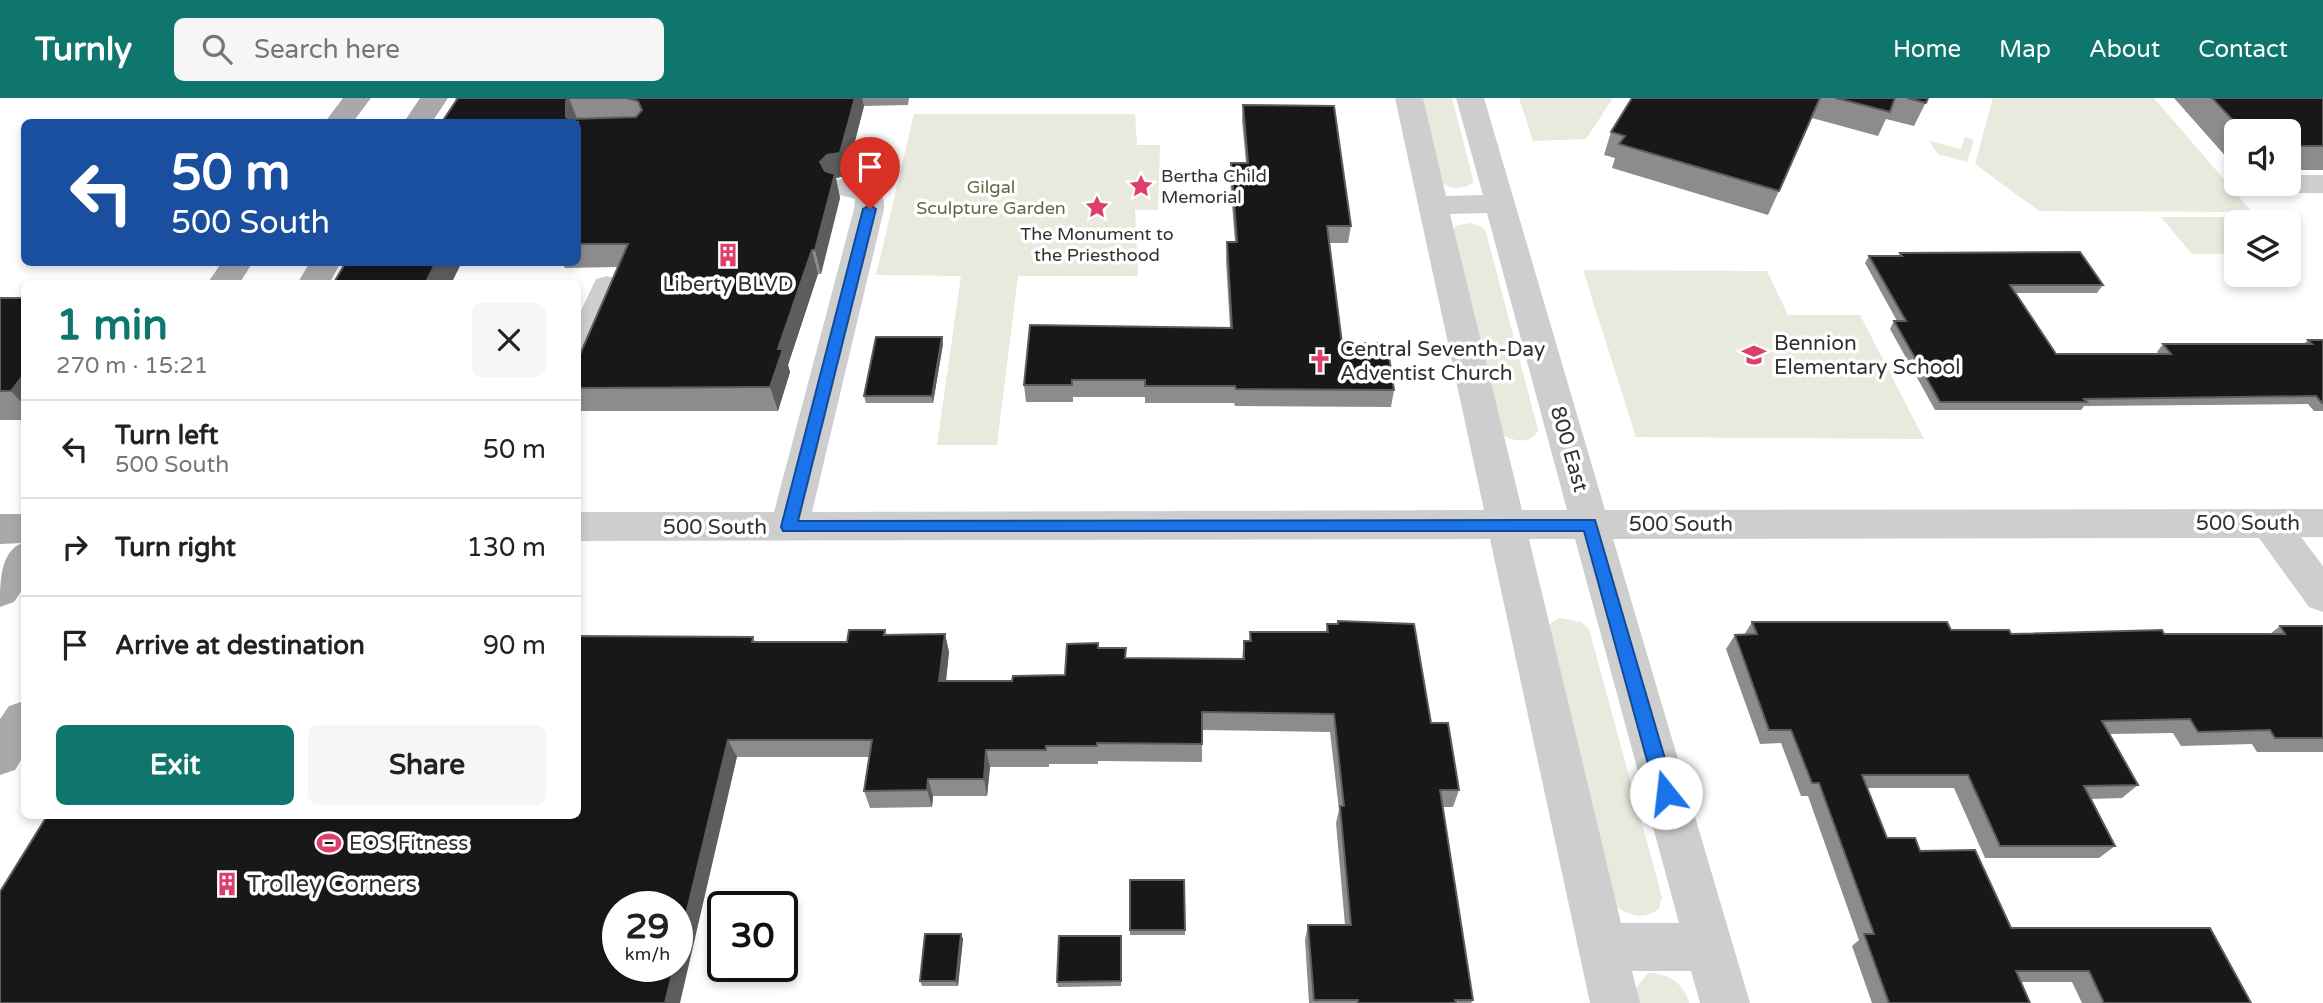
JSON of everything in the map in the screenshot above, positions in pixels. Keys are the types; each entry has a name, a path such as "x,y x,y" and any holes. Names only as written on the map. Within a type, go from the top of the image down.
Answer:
{"main road":[{"path":"342,119 357,98"},
{"path":"420,119 434,98"},
{"path":"0,529 21,528"},
{"path":"0,591 21,562"},
{"path":"0,756 21,724"}],"street":[{"path":"1409,98 1615,1003"},
{"name":"800 East","path":"1470,98 1725,1003"},
{"path":"2301,184 2323,184"},
{"path":"789,527 870,209 870,195 857,188 843,187"},
{"path":"1434,205 1500,204"},
{"path":"581,347 607,286"},
{"path":"2269,523 2323,596"},
{"name":"500 South","path":"581,527 2323,523"},
{"path":"1602,947 1709,947"}],"green space":[{"path":"1421,98 1452,98 1473,183 1456,188 1441,181"},
{"path":"1519,98 1613,98 1586,139 1533,141"},
{"path":"1993,98 2154,98 2224,179 2224,196 2238,196 2250,210 2039,211 1975,164"},
{"name":"Gilgal Sculpture Garden","path":"914,114 1135,114 1137,145 1160,145 1158,210 1135,210 1138,276 1018,276 997,445 937,445 961,276 876,275"},
{"path":"1965,137 1974,140 1967,162 1938,154 1929,141 1961,149"},
{"path":"2161,217 2224,217 2224,254 2192,254"},
{"path":"1470,223 1482,227 1486,232 1538,430 1527,440 1503,436 1453,232 1455,226"},
{"path":"1583,270 1767,271 1788,315 1860,315 1924,439 1636,437"},
{"path":"1560,618 1581,622 1589,629 1662,897 1659,909 1648,914 1633,915 1617,907 1546,632 1551,623"},
{"path":"1648,973 1674,980 1687,996 1689,1003 1634,1003 1635,989"}],"building":[{"name":"Liberty BLVD","path":"458,98 569,98 566,101 566,117 569,119 444,119"},
{"name":"Liberty BLVD","path":"626,98 855,98 840,153 827,155 820,162 825,171 835,174 815,250 812,250 778,349 783,349 770,387 581,388 581,352 628,244 581,244 581,119 569,119 636,117 642,110 638,101"},
{"path":"1632,98 1820,98 1779,191 1619,144 1625,136 1611,132"},
{"path":"1836,98 1895,98 1890,112"},
{"path":"1907,98 1928,98 1926,103"},
{"path":"2212,98 2323,98 2323,146 2301,146 2301,119 2232,119"},
{"path":"1243,105 1334,106 1351,226 1327,226 1342,343 1387,343 1394,390 1145,386 1145,380 1072,380 1072,385 1024,385 1030,325 1232,328 1227,242 1237,242 1231,163 1248,163"},
{"path":"2080,252 2103,285 2010,285 2056,354 2171,354 2163,344 2312,344 2308,340 2323,340 2323,403 2316,396 2084,399 2087,402 1940,402 1894,321 1906,321 1869,256 1902,256 1900,253"},
{"path":"344,266 434,266 427,280 335,280"},
{"path":"0,298 21,298 21,378 11,391 0,391"},
{"path":"876,337 942,337 932,396 864,396"},
{"path":"1338,621 1414,624 1431,723 1448,723 1459,790 1440,790 1473,1000 1455,1000 1456,1003 1358,1003 1358,1000 1314,1000 1308,925 1351,925 1340,806 1344,806 1334,714 1202,712 1202,744 1097,743 1097,746 1046,746 1046,750 986,750 984,779 928,779 927,790 864,791 872,740 728,740 692,891 602,891 602,982 670,982 665,1003 0,1003 0,892 45,819 581,819 581,636 753,637 752,642 847,642 849,630 885,630 884,635 945,634 939,681 1012,681 1013,676 1065,675 1067,644 1098,643 1098,648 1126,648 1125,658 1244,659 1244,641 1251,641 1250,632 1328,632 1327,624 1338,624"},
{"path":"1752,622 1947,622 1951,630 2009,630 2011,634 2162,630 2164,634 2285,634 2280,626 2323,626 2323,738 2275,738 2270,730 2198,732 2190,719 2102,721 2138,785 2084,786 2115,846 2000,846 1968,775 1862,775 1887,838 1915,838 1920,851 1975,850 2011,928 2210,928 2251,1003 2104,1003 2089,971 2016,971 2030,1003 1889,1003 1864,934 1874,934 1819,783 1812,783 1791,730 1769,730 1735,635 1757,634"},
{"path":"1130,880 1184,880 1185,930 1130,930"},
{"path":"925,934 961,934 956,981 920,981"},
{"path":"1059,936 1121,936 1121,981 1057,982"}],"place":[{"name":"Bertha Child Memorial","path":"1141,186"},
{"name":"The Monument to the Priesthood","path":"1097,207"},
{"name":"Liberty BLVD","path":"728,255"},
{"name":"Bennion Elementary School","path":"1754,355"},
{"name":"Central Seventh-Day Adventist Church","path":"1320,361"},
{"name":"EOS Fitness","path":"329,843"},
{"name":"Trolley Corners","path":"227,884"}],"route":[{"path":"870,209 789,527 1590,525 1666,793"}]}
